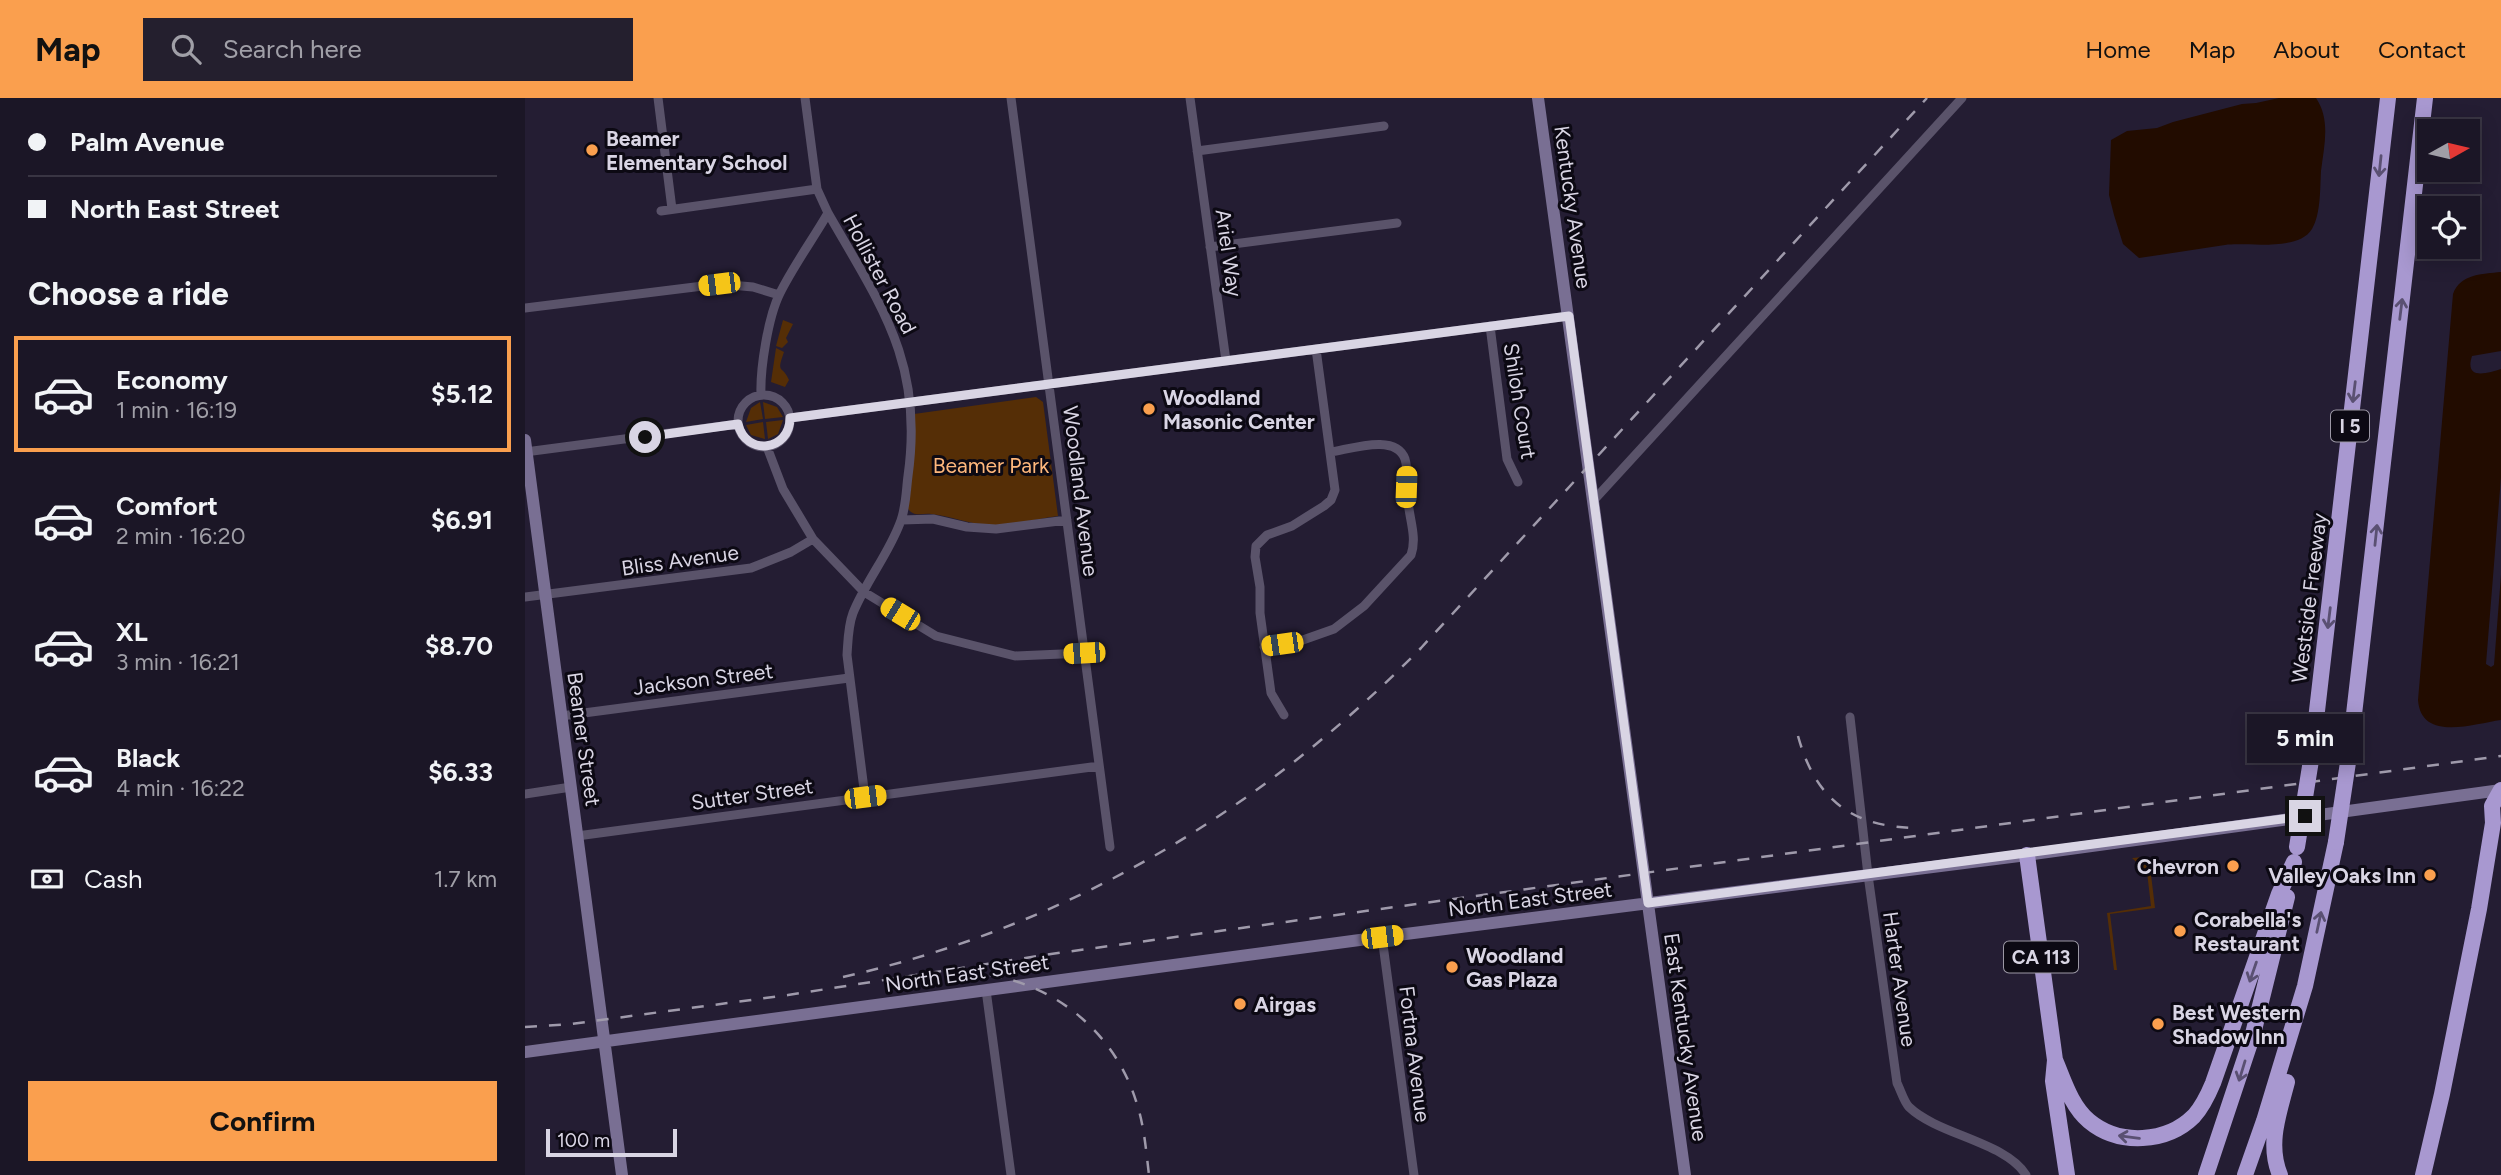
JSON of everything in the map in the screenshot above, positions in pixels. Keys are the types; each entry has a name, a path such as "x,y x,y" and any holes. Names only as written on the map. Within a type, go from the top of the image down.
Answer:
{"highway":[{"name":"Westside Freeway","path":"2206,1175 2231,1104 2280,933 2312,754 2388,98"},
{"name":"I 5","path":"2245,1175 2305,986 2336,842 2350,749 2425,98"},
{"path":"2423,1175 2479,909 2493,823 2492,806 2501,790"},
{"path":"2433,1175 2501,841"},
{"path":"2055,1060 2078,1110 2089,1122 2114,1135 2154,1137 2193,1117 2205,1102 2213,1083 2295,854"},
{"name":"CA 113","path":"2027,855 2055,1060 2053,1081 2067,1175"},
{"path":"2280,1175 2274,1155 2275,1131 2295,1056 2305,986"}],"main road":[{"name":"Kentucky Avenue","path":"1538,98 1648,903"},
{"name":"Beamer Street","path":"525,448 622,1175"},
{"name":"North East Street","path":"525,1052 1382,937 2027,855 2501,790"},
{"name":"East Kentucky Avenue","path":"1648,903 1685,1175"}],"street":[{"path":"658,98 672,209"},
{"name":"Hollister Road","path":"805,98 817,189 889,320 907,372 911,403 910,461 902,520 887,554 852,615 848,636 849,678 865,797"},
{"name":"Woodland Avenue","path":"1011,98 1110,847"},
{"name":"Ariel Way","path":"1190,98 1226,361"},
{"path":"1594,500 1962,98"},
{"path":"1197,151 1384,126"},
{"path":"660,211 817,189"},
{"path":"761,395 761,372 779,295 828,213"},
{"path":"1210,247 1397,223"},
{"path":"525,309 719,284 744,286 779,295"},
{"path":"790,418 1569,316"},
{"name":"Shiloh Court","path":"1490,326 1507,459 1518,482"},
{"path":"1284,715 1271,693 1259,613 1260,587 1255,557 1256,547 1267,535 1293,526 1331,500 1335,490 1316,349"},
{"path":"761,395 780,400 790,418 785,437 767,447 748,442 738,424 743,405 761,395"},
{"path":"525,448 738,424"},
{"path":"1264,647 1317,636 1350,619 1411,555 1415,545 1406,487 1405,458 1399,449 1380,443 1331,452"},
{"path":"767,447 783,489 813,539 863,592 936,636 1015,656 1084,653"},
{"path":"902,520 933,519 967,527 996,529 1067,520"},
{"name":"Bliss Avenue","path":"525,597 751,568 791,552 813,539"},
{"name":"Jackson Street","path":"561,716 849,678"},
{"name":"Harter Avenue","path":"1850,716 1868,875 1897,1083 1908,1106 1926,1119 2002,1154 2022,1168 2026,1175"},
{"name":"Sutter Street","path":"577,836 1099,766"},
{"path":"525,794 571,787"},
{"name":"Fortna Avenue","path":"1382,937 1414,1175"},
{"path":"986,990 1011,1175"}],"green space":[{"path":"783,320 793,324 786,338 788,342 782,348 776,346"},
{"path":"776,348 784,352 780,367 789,380 785,387 771,382"},
{"name":"Beamer Park","path":"1036,397 1043,402 1058,516 991,525 939,515 915,514 909,510 907,507 914,414"},
{"path":"760,402 763,419 746,422 751,408"},
{"path":"763,402 777,407 783,417 765,419"},
{"path":"783,420 778,434 768,439 766,422"},
{"path":"763,422 765,439 751,435 746,425"},
{"path":"2144,857 2150,866 2155,908 2110,914 2117,970 2114,970 2107,913 2151,906 2147,872 2132,858"}],"shaded area":[{"path":"2279,98 2316,98 2324,115 2319,209 2312,229 2305,236 2284,243 2225,245 2139,258 2123,244 2109,195 2111,140 2127,131 2157,128 2242,104"},
{"path":"2501,272 2501,351 2472,356 2470,364 2474,372 2479,373 2501,369 2501,477 2486,664 2491,667 2494,665 2501,575 2501,720 2463,727 2438,726 2428,721 2421,713 2418,700 2453,294 2456,287 2466,279"}],"railway":[{"path":"843,977 926,955 1006,927 1082,894 1156,855 1227,811 1294,761 1359,707 1421,648 1927,98"},
{"path":"1798,736 1815,778 1841,806 1875,823 1920,828"},
{"path":"525,1027 571,1024 788,995 1051,954 2501,756"},
{"path":"966,973 995,976 1022,983 1072,1010 1093,1029 1111,1050 1136,1101 1143,1128 1149,1175"}],"place":[{"name":"Beamer Elementary School","path":"592,150"},
{"name":"Woodland Masonic Center","path":"1149,409"},
{"name":"Chevron","path":"2233,866"},
{"name":"Valley Oaks Inn","path":"2430,875"},
{"name":"Corabella's Restaurant","path":"2180,931"},
{"name":"Woodland Gas Plaza","path":"1452,967"},
{"name":"Airgas","path":"1240,1004"},
{"name":"Best Western Shadow Inn","path":"2158,1024"}],"route":[{"path":"645,437 738,424 748,442 767,447 785,437 790,418 1569,316 1648,903 2019,856 2305,816"}]}
